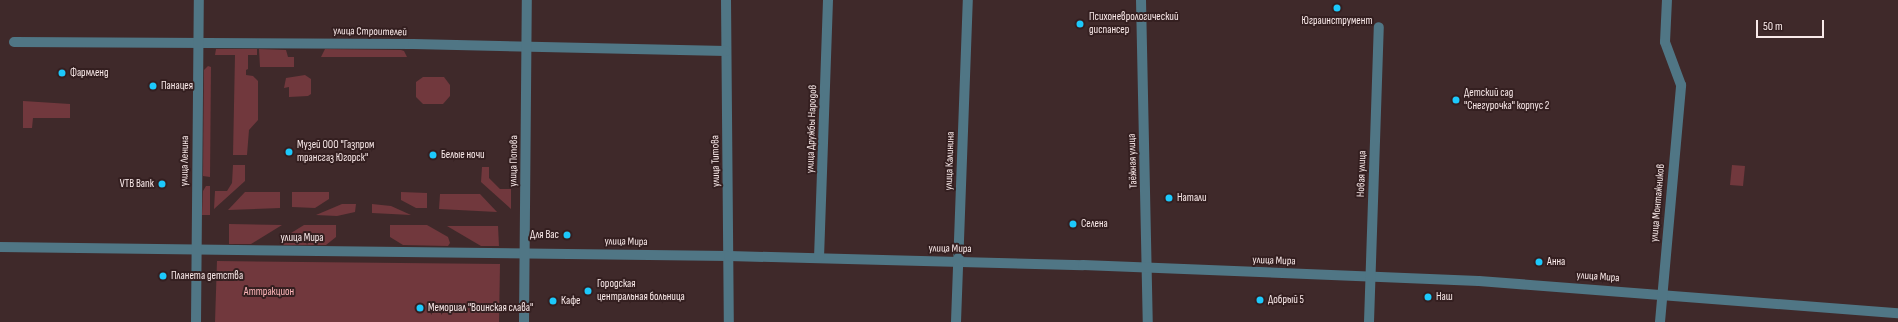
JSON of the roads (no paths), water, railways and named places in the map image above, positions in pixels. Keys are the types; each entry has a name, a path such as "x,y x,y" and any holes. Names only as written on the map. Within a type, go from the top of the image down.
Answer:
{"street":[{"name":"улица Ленина","path":"196,322 199,0"},
{"name":"улица Попова","path":"524,322 528,47 527,0"},
{"name":"улица Титова","path":"726,0 729,322"},
{"name":"улица Дружбы Народов","path":"819,258 828,0"},
{"name":"улица Калинина","path":"956,322 968,0"},
{"name":"Таёжная улица","path":"1141,0 1148,322"},
{"name":"улица Монтажников","path":"1660,322 1681,85 1665,42 1667,0"},
{"name":"Новая улица","path":"1369,322 1379,27"},
{"name":"улица Строителей","path":"14,42 198,42 726,51"},
{"name":"улица Мира","path":"0,247 525,253 958,261 1371,276 1662,294 1898,313"}],"place":[{"name":"Юграинструмент","path":"1337,8"},
{"name":"Психоневрологический диспансер","path":"1080,24"},
{"name":"Фармленд","path":"62,73"},
{"name":"Панацея","path":"153,86"},
{"name":"Детский сад \"Снегурочка\" корпус 2","path":"1456,100"},
{"name":"Музей ООО \"Газпром трансгаз Югорск\"","path":"289,152"},
{"name":"Белые ночи","path":"433,155"},
{"name":"VTB Bank","path":"162,184"},
{"name":"Натали","path":"1169,198"},
{"name":"Селена","path":"1073,224"},
{"name":"Для Вас","path":"567,235"},
{"name":"Анна","path":"1539,262"},
{"name":"Планета детства","path":"163,276"},
{"name":"Городская центральная больница","path":"588,291"},
{"name":"Наш","path":"1428,297"},
{"name":"Добрый 5","path":"1260,300"},
{"name":"Кафе","path":"553,301"},
{"name":"Мемориал \"Воинская слава\"","path":"420,308"}],"park label":[{"name":"Аттракцион","path":"269,292"}]}
